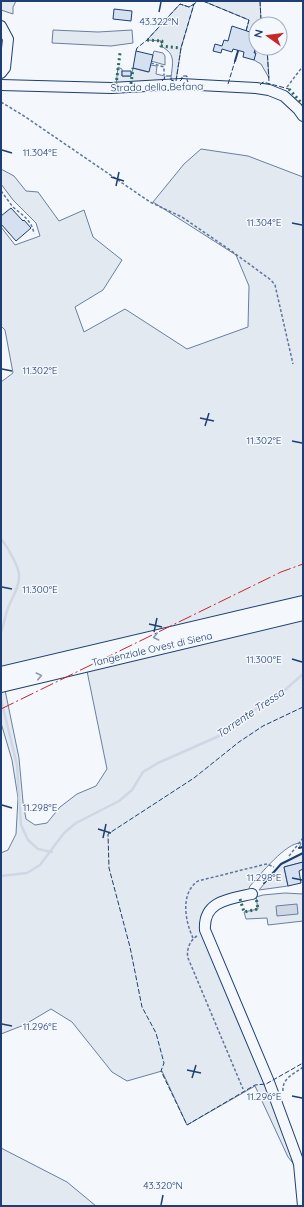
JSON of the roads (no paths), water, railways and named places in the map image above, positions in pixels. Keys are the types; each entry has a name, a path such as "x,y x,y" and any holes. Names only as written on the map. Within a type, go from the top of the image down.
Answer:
{"highway":[{"name":"Tangenziale Ovest di Siena","path":"1,674 303,603"},
{"name":"Tangenziale Ovest di Siena","path":"1,685 303,613"}],"street":[{"path":"1,28 8,39 5,68 1,73"},
{"name":"Strada della Befana","path":"1,85 111,88 183,84 256,88 269,90 284,96 303,116"},
{"path":"252,894 214,905 205,917 205,930 269,1082 297,1158 299,1164 303,1206"}],"waterway":[{"path":"1,539 12,557 19,575 17,588 8,608 1,632"},
{"name":"Torrente Tressa","path":"1,876 27,873 40,865 64,833 76,823 119,801 132,790 143,772 158,763 219,736 240,718 277,697 303,674"},
{"path":"1,699 17,765 21,825 28,840 38,849 52,852"}]}
